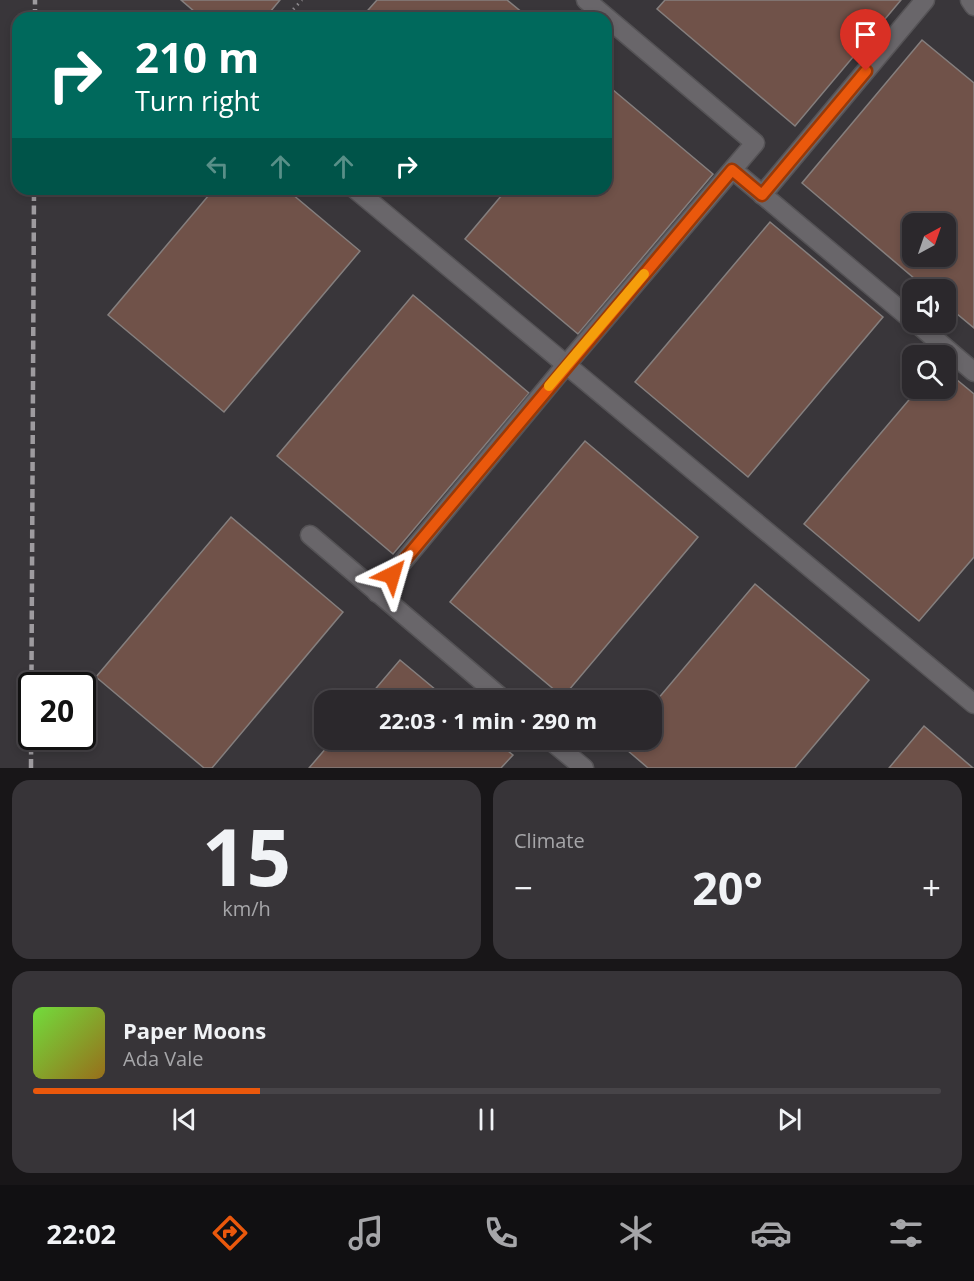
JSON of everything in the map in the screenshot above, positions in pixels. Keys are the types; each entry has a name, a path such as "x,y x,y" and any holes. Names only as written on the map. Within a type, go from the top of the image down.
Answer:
{"lane":[{"path":"586,0 600,12"},
{"path":"762,195 925,0"},
{"path":"970,0 974,6"},
{"path":"377,593 755,143 612,22"},
{"path":"732,170 902,311"},
{"path":"362,195 974,704"},
{"path":"928,333 974,372"},
{"path":"310,535 492,690"},
{"path":"562,750 584,768"}],"path":[{"path":"291,12 302,0"}],"building":[{"path":"181,0 280,0 270,12 195,12"},
{"path":"377,0 507,0 522,12 366,12"},
{"path":"665,0 901,0 795,126 657,9"},
{"path":"922,40 974,83 974,328 956,313 956,279 915,279 802,183"},
{"path":"612,89 713,174 578,334 465,239 502,195 612,195"},
{"path":"209,195 293,195 360,251 224,412 108,315"},
{"path":"770,222 883,317 748,477 635,382"},
{"path":"413,295 529,393 393,554 277,456"},
{"path":"956,379 974,394 974,557 919,621 804,524 910,399 956,399"},
{"path":"585,441 698,537 569,690 555,690 450,602"},
{"path":"231,517 343,612 212,768 204,768 96,677"},
{"path":"755,584 869,680 795,768 648,768 627,750 662,750 662,694"},
{"path":"400,660 436,690 374,690"},
{"path":"924,726 973,768 889,768"},
{"path":"324,750 507,750 513,755 501,768 309,768"}],"railway":[{"path":"35,0 35,12"},
{"path":"31,768 34,195"}],"slow traffic":[{"path":"549,386 644,274"}],"route":[{"path":"392,575 732,170 762,195 866,71"}]}
